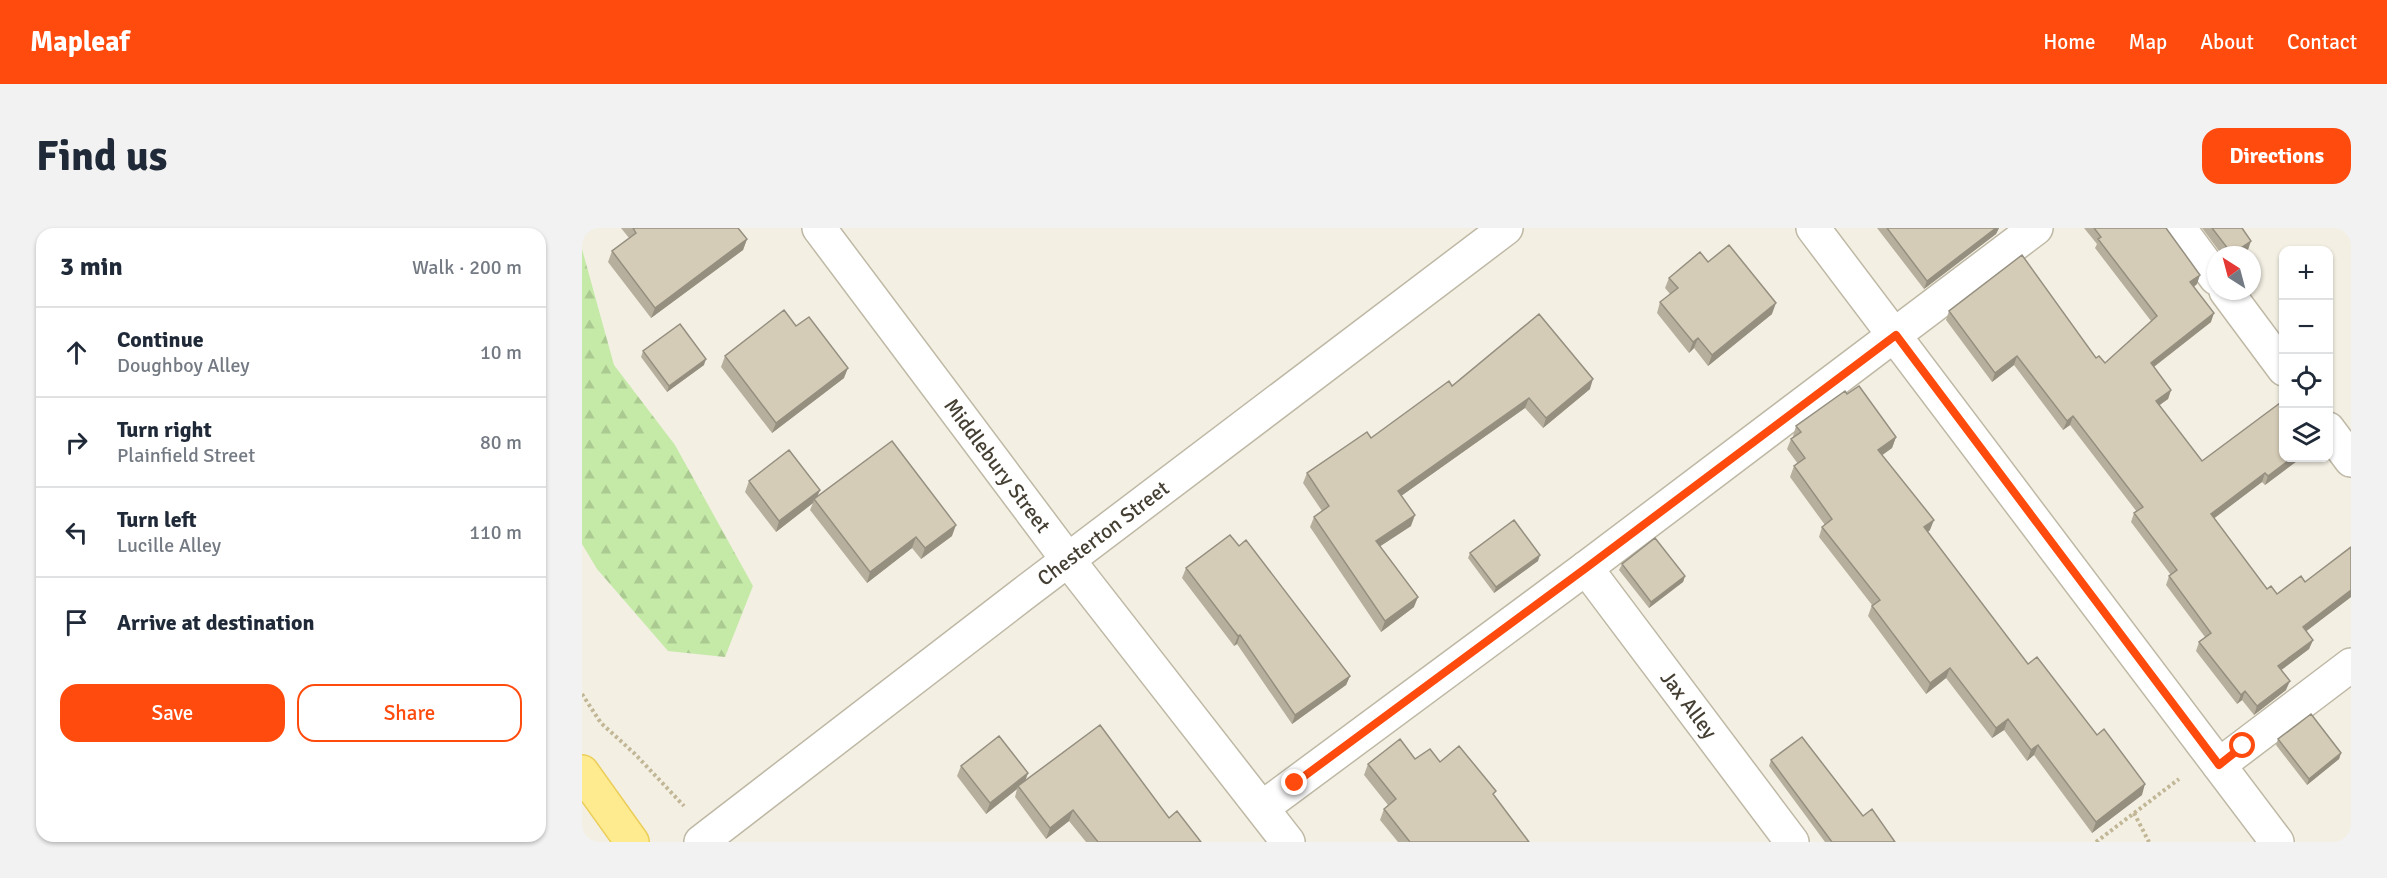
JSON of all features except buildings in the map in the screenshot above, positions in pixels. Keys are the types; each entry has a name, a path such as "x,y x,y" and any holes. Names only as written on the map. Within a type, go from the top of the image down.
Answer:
{"main road":[{"path":"582,772 632,842"}],"street":[{"name":"Middlebury Street","path":"819,228 1068,560 1288,842"},
{"name":"Chesterton Street","path":"706,838 1506,228"},
{"path":"1813,228 2277,842"},
{"path":"1262,808 1586,568 2036,228"},
{"path":"2179,228 2207,266"},
{"path":"2233,300 2279,364"},
{"path":"2333,436 2351,460"},
{"name":"Jax Alley","path":"1586,568 1792,842"},
{"path":"2215,760 2351,665"}],"path":[{"path":"582,694 601,723 635,754 706,838"},
{"path":"2096,842 2134,813 2215,760"},
{"path":"2134,813 2149,842"}],"green space":[{"path":"582,249 614,365 675,445 753,586 725,657 668,651 597,569 582,544"}],"route":[{"path":"1295,783 1896,335 2219,765 2243,746"}]}
